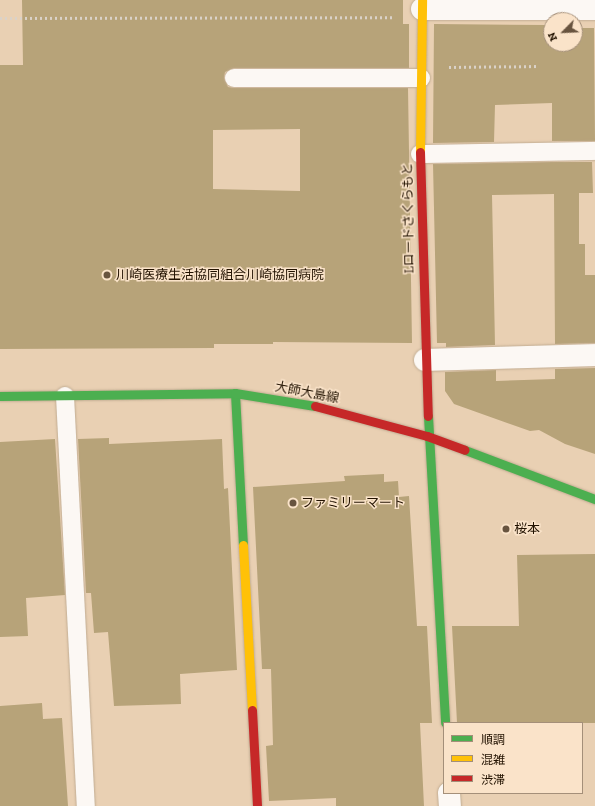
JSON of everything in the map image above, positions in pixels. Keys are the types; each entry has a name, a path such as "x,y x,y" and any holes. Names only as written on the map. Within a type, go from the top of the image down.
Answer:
{"street":[{"path":"422,9 595,9"},
{"name":"Lロードさくらもと","path":"422,9 420,154 427,436 445,722"},
{"path":"425,360 595,355"},
{"path":"236,393 257,806"},
{"name":"大師大島線","path":"0,396 236,393 321,407 427,436 595,499"},
{"path":"449,794 450,806"}],"lane":[{"path":"234,78 422,73"},
{"path":"420,154 595,151"},
{"path":"66,396 86,806"}],"path":[{"path":"0,18 422,9"},
{"path":"422,73 539,66"}],"building":[{"path":"22,0 403,0 403,24 409,24 409,68 234,68 225,72 224,78 228,87 234,88 408,88 412,343 273,342 273,344 214,344 214,348 0,349 0,65 23,65","holes":["300,129 300,191 213,189 213,130"]},
{"path":"434,24 543,25 543,52 583,52 583,28 594,28 595,141 552,141 552,103 495,105 494,142 433,143"},
{"path":"592,162 593,193 579,193 579,244 585,244 585,275 595,275 595,343 555,344 554,194 492,195 495,345 446,347 446,343 437,343 433,164"},
{"path":"595,368 595,454 565,444 539,430 530,431 454,404 445,391 445,372 496,370 496,381 555,379 555,369"},
{"path":"109,438 109,444 222,439 224,489 228,488 237,670 180,674 181,704 114,706 108,632 94,633 91,593 86,593 78,439"},
{"path":"55,439 65,595 26,598 28,636 0,637 0,442"},
{"path":"384,474 384,482 398,481 399,497 409,496 417,626 427,626 432,723 420,723 424,806 336,806 336,798 269,801 266,746 273,745 271,669 262,669 253,487 345,481 344,476"},
{"path":"595,554 595,723 457,722 452,626 519,626 517,555"},
{"path":"42,703 43,719 62,718 68,806 0,806 0,706"}],"traffic: fast":[{"path":"235,393 243,545"},
{"path":"0,396 235,393 315,406"},
{"path":"428,416 445,722"},
{"path":"465,450 595,499"}],"traffic: slow":[{"path":"420,152 422,0"},
{"path":"243,545 252,710"}],"traffic: jam":[{"path":"420,152 428,416"},
{"path":"315,406 427,436 465,450"},
{"path":"252,710 257,806"}],"place":[{"name":"川崎医療生活協同組合川崎協同病院","path":"107,275"},
{"name":"ファミリーマート","path":"293,503"},
{"name":"桜本","path":"506,529"}]}
